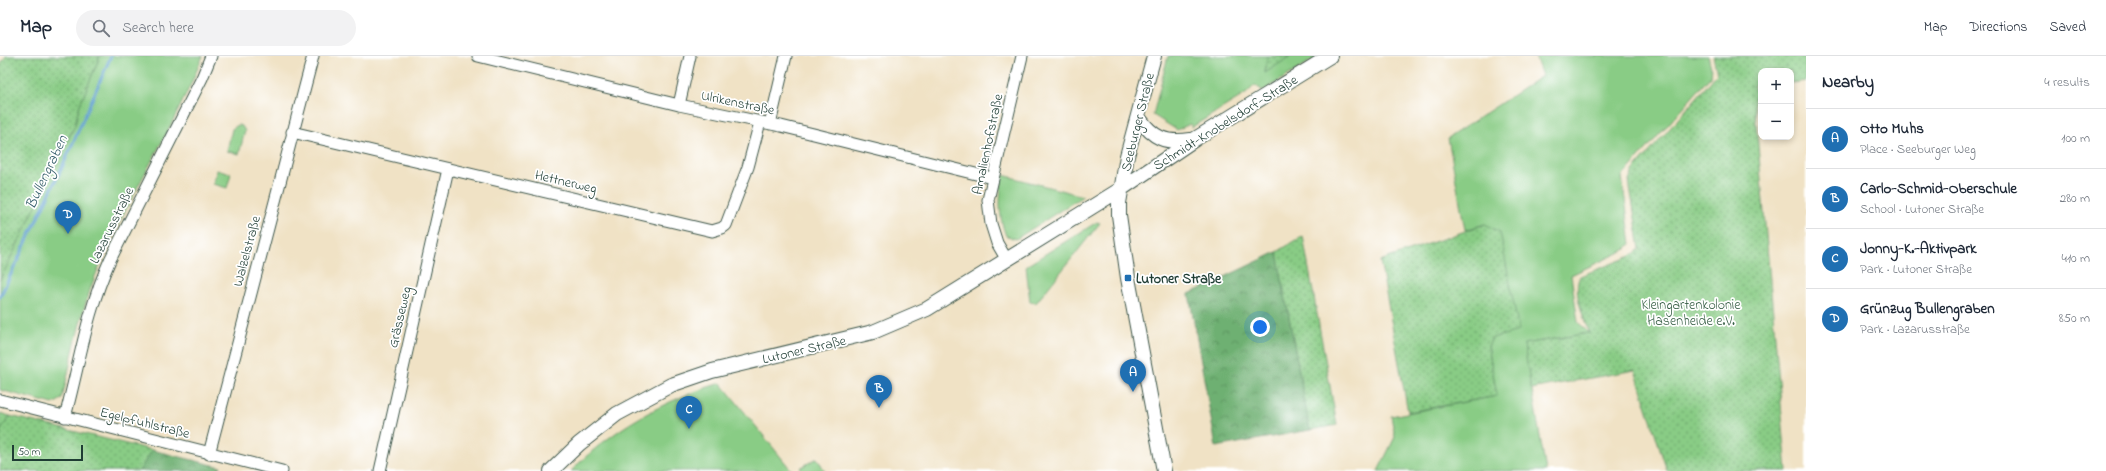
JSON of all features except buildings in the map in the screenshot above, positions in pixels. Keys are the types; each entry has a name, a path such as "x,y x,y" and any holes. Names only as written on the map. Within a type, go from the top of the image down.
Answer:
{"street":[{"name":"Lazarusstraße","path":"65,417 88,318 98,288 110,260 202,78 211,56"},
{"name":"Walzelstraße","path":"209,454 313,56"},
{"name":"Ulrikenstraße","path":"478,56 679,105 765,123 992,178"},
{"path":"679,105 690,56"},
{"name":"Hettnerweg","path":"292,132 712,231 726,225 765,123 786,56"},
{"name":"Amalienhofstraße","path":"1007,260 997,243 991,224 988,200 1022,56"},
{"name":"Seeburger Straße","path":"1154,56 1132,137 1119,203 1120,228 1164,471"},
{"name":"Schmidt-Knobelsdorf-Straße","path":"1121,189 1195,139 1330,56"},
{"path":"1138,117 1154,134 1165,140 1176,142 1195,139"},
{"name":"Grässeweg","path":"380,471 448,169"},
{"name":"Lutoner Straße","path":"552,471 579,444 617,414 671,385 712,371 882,330 939,302 1121,189"},
{"name":"Egelpfuhlstraße","path":"0,400 209,454 282,471"}],"green space":[{"path":"6,56 100,56 79,107 75,125 0,280 0,66"},
{"path":"100,56 203,56 178,111 108,246 85,304 62,399 53,404 0,390 0,280 75,125 79,107"},
{"path":"1168,56 1268,56 1265,72 1291,56 1319,56 1263,91 1255,85 1247,93 1192,127 1190,124 1177,130 1153,115"},
{"path":"1268,56 1291,56 1265,73"},
{"path":"1535,56 1708,56 1711,67 1710,77 1622,177 1631,244 1625,250 1571,275 1578,322 1589,333 1524,344 1546,471 1378,471 1395,437 1391,416 1497,396 1488,346 1492,338 1485,224 1465,230 1448,138 1542,76"},
{"name":"Kleingartenkolonie Hasenheide e.V.","path":"1713,56 1806,56 1806,81 1794,83 1794,68 1758,68 1758,85 1753,86 1758,93 1754,100 1787,471 1667,471 1635,370 1531,389 1524,344 1589,333 1578,297 1577,289 1580,276 1631,256 1640,249 1629,181 1633,171 1717,74"},
{"path":"238,125 242,126 245,131 239,154 227,151 232,129"},
{"path":"217,170 231,174 227,188 213,184"},
{"path":"1003,175 1083,196 1016,239 1006,236 1003,228 1000,213 1000,198"},
{"path":"1097,222 1100,223 1036,303 1030,302 1026,266"},
{"path":"1485,224 1500,232 1519,331 1492,338 1488,346 1497,396 1408,412 1380,261"},
{"path":"1303,236 1337,425 1310,430 1277,252"},
{"path":"1277,252 1310,430 1216,447 1189,294"},
{"path":"721,383 792,471 571,471 604,442 640,417 679,398"},
{"path":"0,413 10,416 0,432"},
{"path":"10,416 152,450 139,471 0,471 0,432"},
{"path":"152,450 221,467 218,471 139,471"},
{"path":"817,458 825,471 802,471 800,468"}],"waterway":[{"name":"Bullengraben","path":"0,297 65,161 111,56"}],"place":[{"name":"Grünzug Bullengraben","path":"68,234"},
{"name":"Lutoner Straße","path":"1128,278"},
{"name":"Otto Muhs","path":"1133,392"},
{"name":"Carlo-Schmid-Oberschule","path":"879,408"},
{"name":"Jonny-K.-Aktivpark","path":"689,429"}]}
